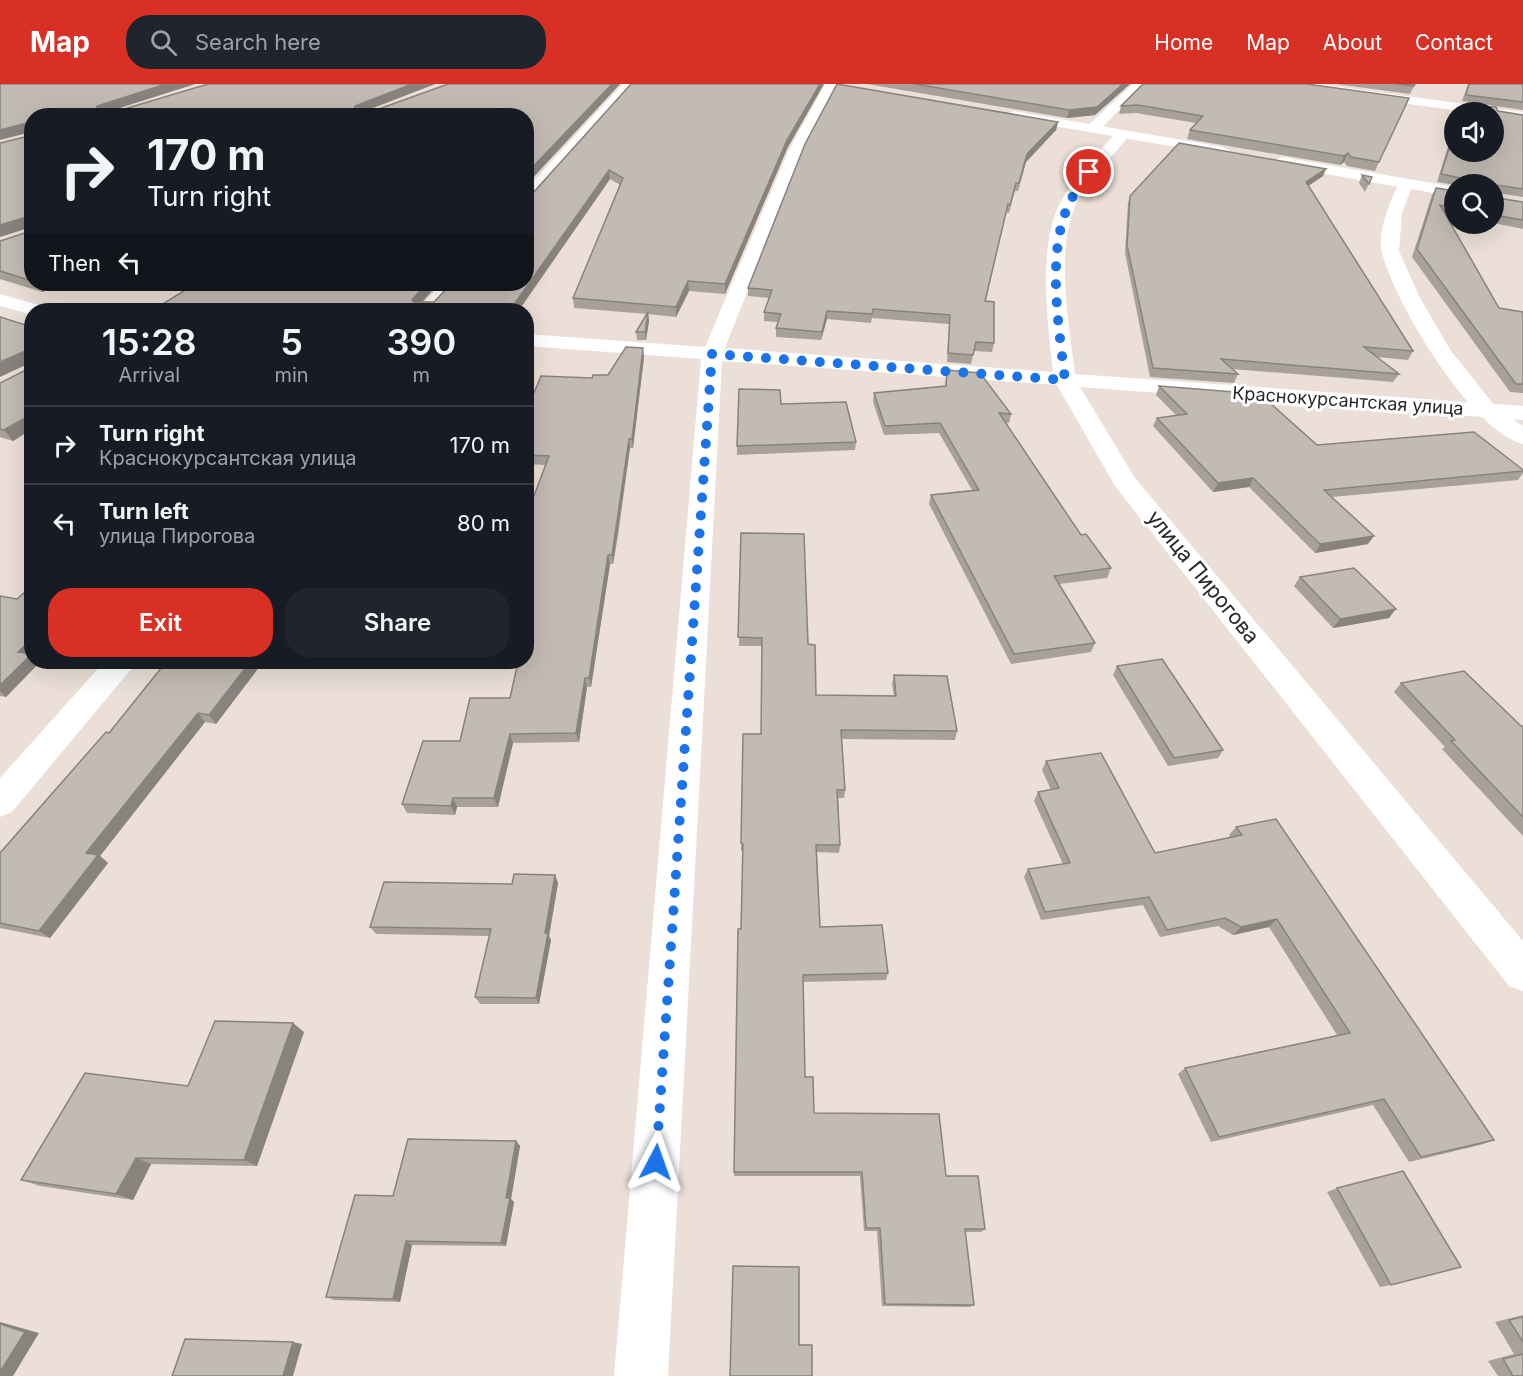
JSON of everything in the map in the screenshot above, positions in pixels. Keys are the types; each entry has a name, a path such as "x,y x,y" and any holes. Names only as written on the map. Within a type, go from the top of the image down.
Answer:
{"street":[{"path":"534,190 630,84"},
{"path":"1092,129 1140,84"},
{"path":"1291,84 1523,116"},
{"path":"641,1376 712,354 796,150 827,90 836,85"},
{"path":"998,112 1236,154"},
{"name":"улица Пирогова","path":"1123,134 1089,172 1068,204 1058,239 1056,304 1065,380 1124,481 1523,972"},
{"path":"1270,160 1444,190"},
{"path":"1406,183 1394,213 1390,251 1410,298 1442,353 1487,411 1523,437"},
{"path":"433,303 445,291"},
{"path":"0,300 24,307"},
{"name":"Краснокурсантская улица","path":"534,341 1523,413"},
{"path":"0,802 116,669"}],"building":[{"path":"0,84 166,84 96,108 24,108 24,124 0,130"},
{"path":"208,84 412,84 354,108 128,108"},
{"path":"448,84 612,84 534,166 534,108 382,108"},
{"path":"631,84 820,84 787,140 725,284 688,281 676,307 573,298 623,178 609,170 534,276 534,192"},
{"path":"837,84 1058,122 1027,154 1019,183 1016,183 1010,205 1008,204 985,301 994,302 994,343 976,342 973,355 948,353 950,315 873,309 872,314 827,311 822,332 776,328 781,314 764,312 772,290 748,288 805,144"},
{"path":"915,84 1123,84 1097,107 1069,110"},
{"path":"1143,84 1307,84 1409,98 1379,162 1351,157 1348,153 1344,156 1190,130 1203,116 1138,105 1121,106"},
{"path":"1469,84 1523,84 1523,102 1466,95"},
{"path":"1504,112 1523,115 1523,189 1504,186 1504,174 1441,174 1445,162 1504,162"},
{"path":"24,137 24,218 0,225 0,143"},
{"path":"1179,143 1326,169 1306,182 1413,351 1364,347 1399,374 1221,359 1238,374 1153,368 1127,245 1130,196"},
{"path":"1362,175 1372,177 1369,184"},
{"path":"1436,188 1444,189 1444,206 1440,205 1444,212 1444,234 1457,234 1499,308 1523,312 1523,384 1516,384 1417,249"},
{"path":"1504,199 1523,202 1523,220 1504,217"},
{"path":"24,233 24,278 0,271 0,241"},
{"path":"184,291 420,291 412,300 414,302 434,302 444,291 524,291 515,303 164,303"},
{"path":"648,312 645,332 636,332"},
{"path":"0,317 24,324 24,351 0,362"},
{"path":"626,347 643,348 632,439 629,439 612,555 608,555 589,678 585,678 576,733 510,734 494,798 453,798 451,806 402,804 423,741 460,741 470,698 510,698 516,669 534,669 534,496 549,456 534,455 534,393 541,376 592,378 593,375 608,375"},
{"path":"947,370 980,373 1011,414 999,413 1081,535 1086,534 1111,568 1054,576 1095,643 1014,654 931,495 979,490 940,423 885,426 874,393 946,386"},
{"path":"24,371 24,419 4,430 0,429 0,383"},
{"path":"1159,386 1260,394 1317,445 1474,432 1523,471 1324,490 1374,536 1320,544 1253,478 1218,483 1157,418 1187,414"},
{"path":"739,389 780,390 781,404 846,402 856,442 737,446"},
{"path":"741,533 804,534 808,644 815,645 816,695 896,696 894,675 947,676 957,731 841,730 845,790 837,790 840,845 816,845 820,927 882,925 888,973 803,975 805,1077 813,1077 814,1113 939,1114 946,1176 978,1176 985,1229 965,1229 974,1305 885,1304 880,1228 866,1228 862,1172 734,1172 738,929 741,929 743,844 741,843 743,734 761,734 762,638 738,637"},
{"path":"1354,568 1396,609 1340,619 1300,577"},
{"path":"24,593 24,646 18,652 24,653 24,662 0,685 0,596 17,599"},
{"path":"1162,659 1223,750 1174,758 1117,666"},
{"path":"160,669 245,669 209,715 198,713 86,853 98,855 39,931 0,923 0,853 106,732 109,733"},
{"path":"1464,671 1523,726 1523,817 1451,741 1455,740 1401,683"},
{"path":"1101,753 1155,853 1242,835 1236,827 1276,819 1494,1140 1421,1157 1384,1099 1219,1137 1185,1068 1350,1033 1277,919 1241,927 1225,918 1167,930 1149,897 1045,912 1028,869 1070,863 1038,792 1059,788 1046,761"},
{"path":"514,874 555,875 545,933 548,933 536,998 475,997 491,929 370,927 384,882 512,884"},
{"path":"215,1021 293,1023 244,1160 136,1158 116,1194 21,1180 85,1073 188,1086"},
{"path":"408,1139 516,1141 506,1198 510,1198 501,1243 406,1241 393,1299 326,1297 355,1195 393,1196"},
{"path":"1403,1171 1461,1267 1391,1285 1337,1188"},
{"path":"733,1266 799,1267 799,1345 812,1345 812,1376 730,1376"},
{"path":"1523,1317 1523,1342 1509,1320"},
{"path":"0,1324 25,1332 0,1372"},
{"path":"185,1339 293,1342 283,1376 172,1376"},
{"path":"1523,1354 1523,1376 1513,1376 1503,1359"}],"route":[{"path":"656,1162 712,354 1065,380 1056,304 1058,239 1068,204 1089,172"}]}
